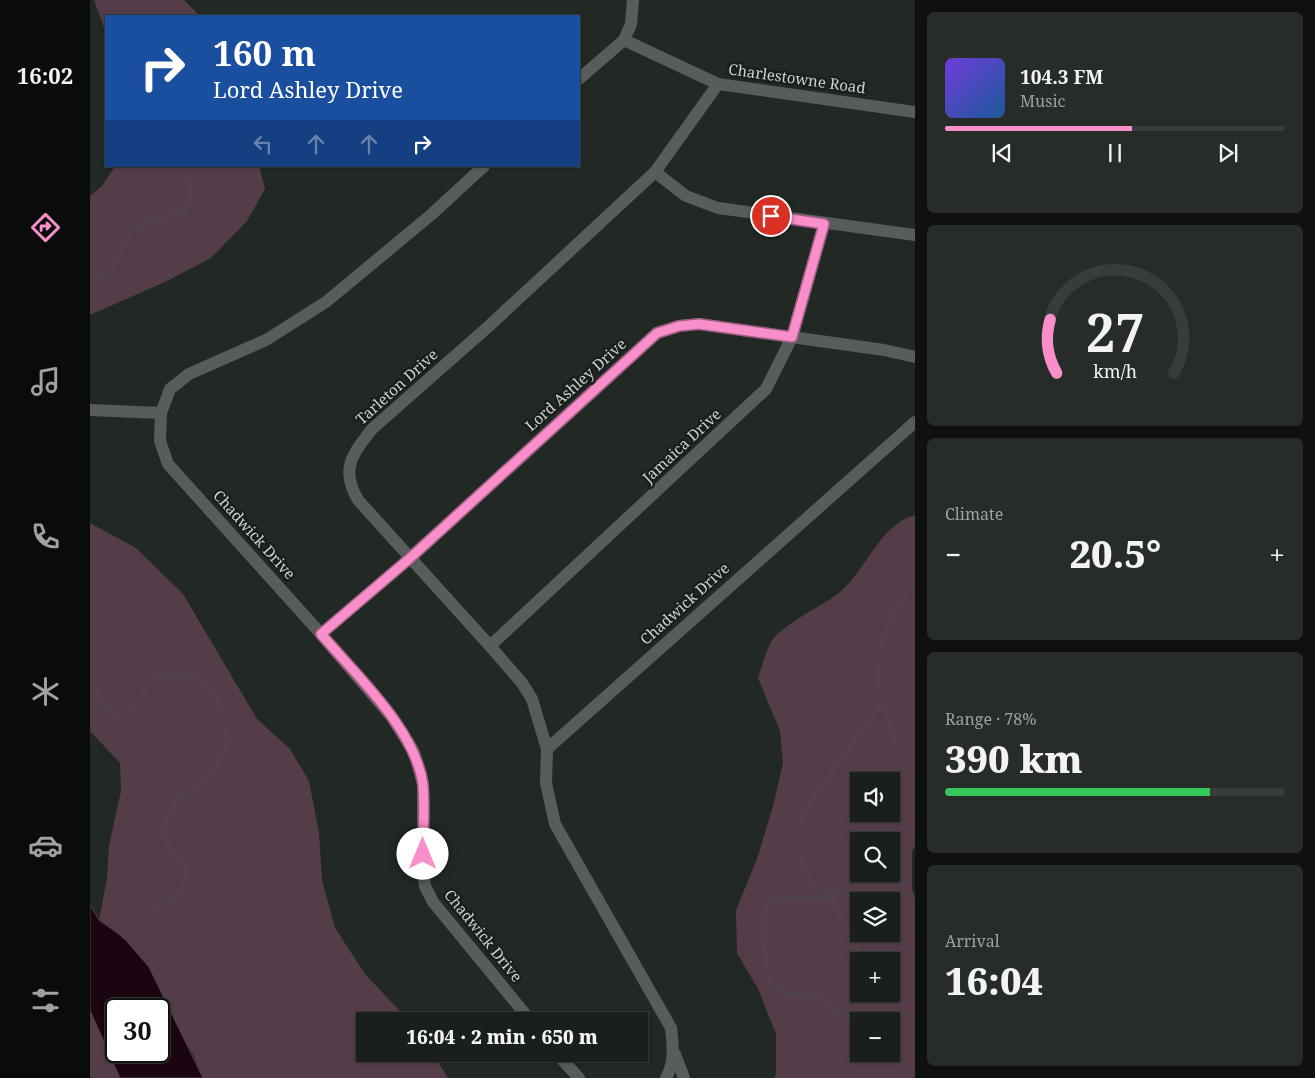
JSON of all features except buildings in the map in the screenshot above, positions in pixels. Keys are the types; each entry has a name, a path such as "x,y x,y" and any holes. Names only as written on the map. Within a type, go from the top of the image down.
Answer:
{"street":[{"path":"580,78 624,40 631,24 633,0"},
{"name":"Charlestowne Road","path":"624,40 718,84 915,112"},
{"name":"Tarleton Drive","path":"546,749 532,699 522,683 358,500 350,485 349,467 356,449 372,429 489,326 655,172 718,84"},
{"name":"Chadwick Drive","path":"483,167 432,214 326,302 266,340 189,374 170,389 161,414 160,441 168,464 321,634 391,716 414,752 423,784 423,872 425,886 429,894 524,1012"},
{"path":"655,172 686,196 718,208 915,235"},
{"name":"Jamaica Drive","path":"490,646 766,389 792,337 824,224"},
{"name":"Lord Ashley Drive","path":"321,634 409,559 657,333 679,326 699,324 884,350 915,357"},
{"path":"90,410 161,414"},
{"name":"Chadwick Drive","path":"546,749 915,422"},
{"path":"546,749 546,783 555,824 671,1028 672,1068 666,1078"},
{"path":"673,1049 684,1078"},
{"path":"565,1062 579,1078"}],"shaded area":[{"path":"94,0 184,0 199,15 105,15 105,30"},
{"path":"114,167 259,167 265,189 247,221 211,258 167,281 90,315 90,196 102,186"},
{"path":"915,515 915,846 912,851 912,889 915,897 915,1078 774,1078 776,1074 776,1034 758,989 737,953 736,910 757,859 773,806 783,763 780,731 758,678 765,655 776,636 792,622 839,593 892,528 903,520"},
{"path":"90,523 136,548 183,594 257,719 290,749 309,781 319,833 322,880 335,928 365,974 401,1012 356,1012 356,1062 438,1062 448,1078 203,1078 193,1054 170,1016 170,998 159,998 123,937 99,920 107,878 109,846 121,791 120,763 90,731"},
{"path":"90,905 99,920 123,937 149,967 164,998 105,998 105,1044 90,1010"},
{"path":"90,1010 105,1044 105,1063 113,1063 120,1078 90,1078"},
{"path":"170,1010 203,1078 120,1078 113,1063 170,1063"}],"waterway":[{"path":"90,277 93,278 110,272 131,232 146,222 186,211 191,191 182,167"},
{"path":"896,772 893,730 879,692 879,663 881,648 890,620 905,595 915,584"},
{"path":"90,673 95,683 101,706 114,714 127,711 158,676 182,673 203,682 217,695 224,719 227,745 212,774 174,803 164,826 165,841 185,865 187,876 180,891 159,908 143,916 123,937"},
{"path":"859,952 844,926 832,897 810,882 798,849 801,823 808,805 882,703"},
{"path":"884,832 888,822"},
{"path":"830,895 853,882"},
{"path":"831,897 774,898 765,909 764,935 767,970 771,984 782,993 821,997 850,1022"},
{"path":"876,1002 876,1012"},
{"path":"856,1078 859,1062"}],"route":[{"path":"423,854 423,784 414,752 391,716 321,634 409,559 657,333 679,326 699,324 792,337 824,224 771,216"}]}
